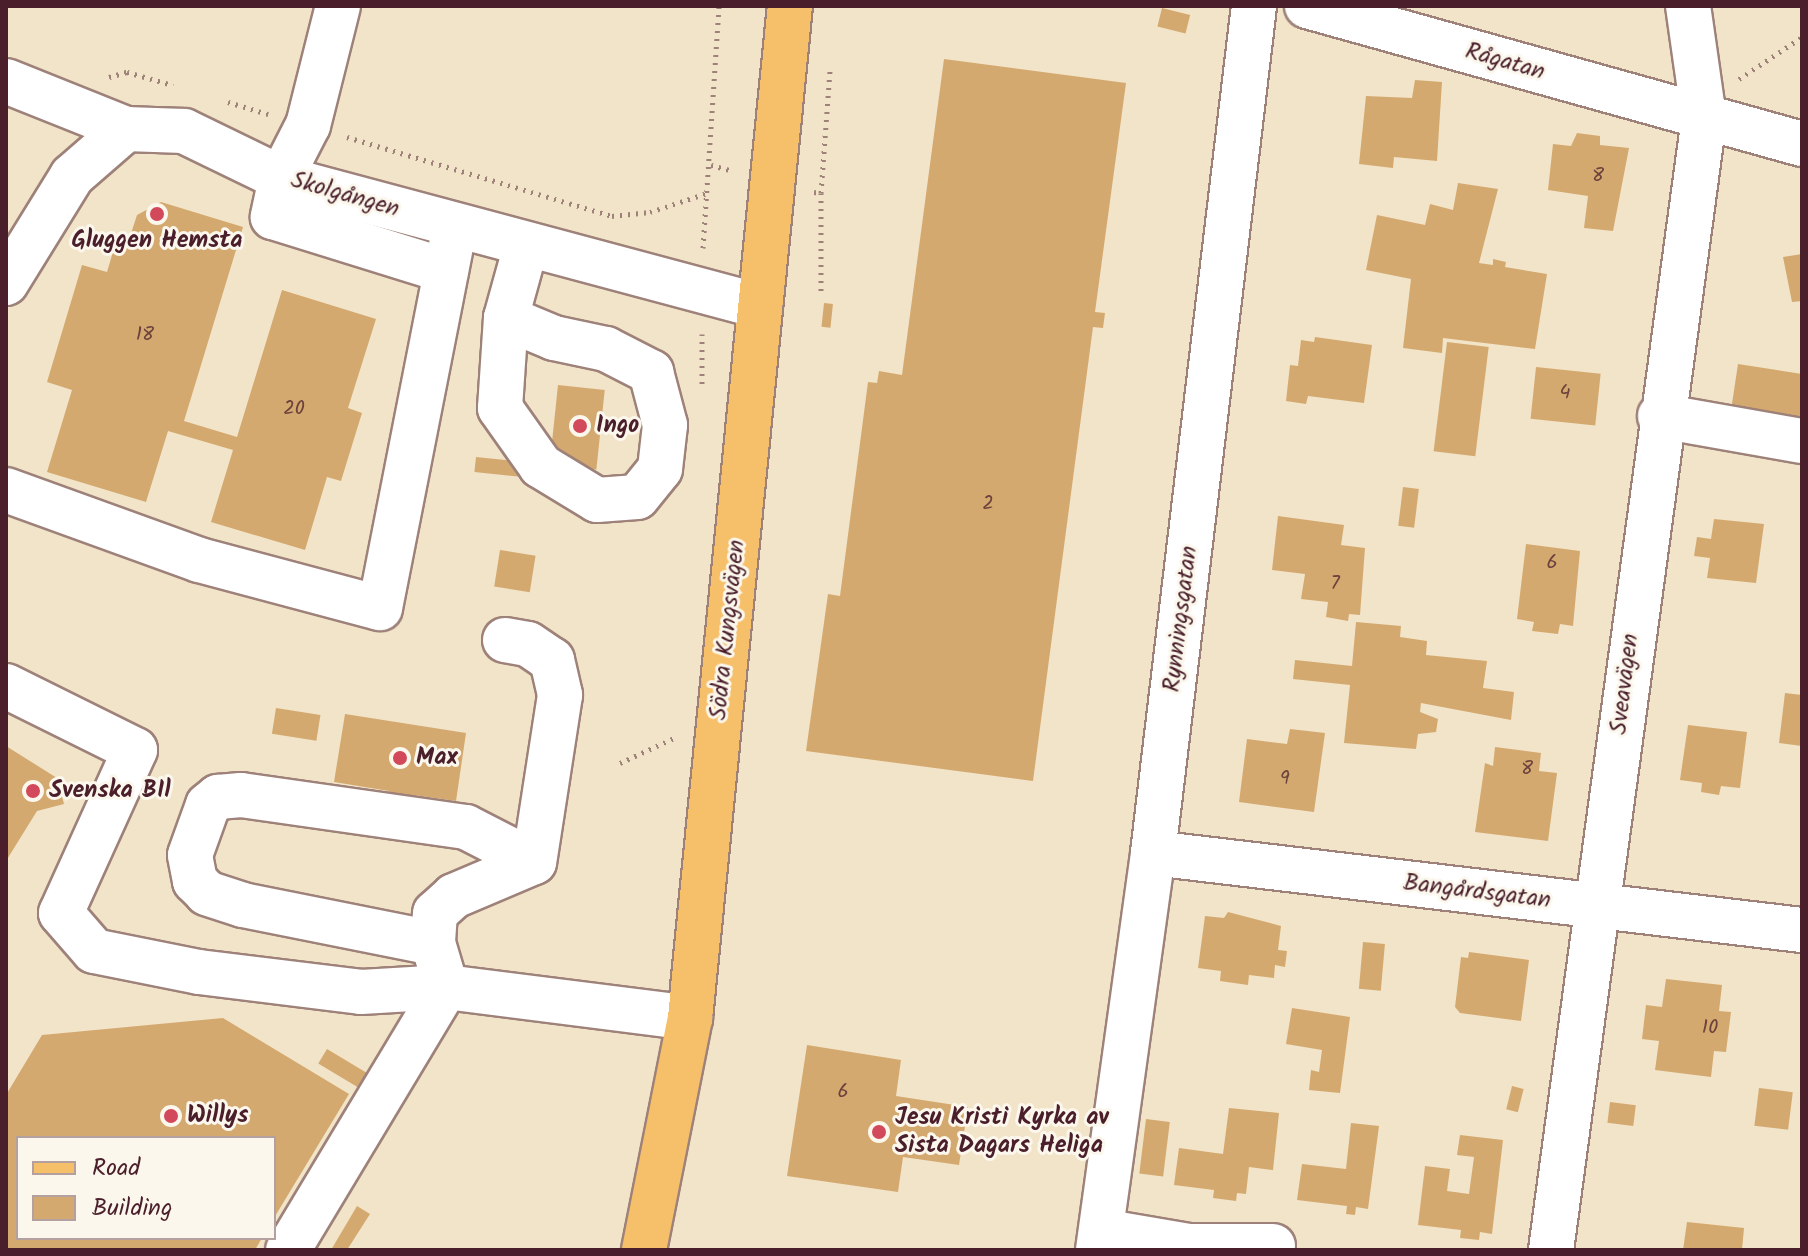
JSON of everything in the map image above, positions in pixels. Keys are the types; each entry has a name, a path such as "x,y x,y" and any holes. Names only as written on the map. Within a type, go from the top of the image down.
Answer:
{"main road":[{"name":"Södra Kungsvägen","path":"644,1250 690,1018 790,6"}],"street":[{"path":"338,6 308,125 281,178 273,217 446,271"},
{"name":"Rynningsgatan","path":"1254,6 1153,853 1099,1240 1189,1246 1273,1246"},
{"name":"Rågatan","path":"1307,6 1802,144"},
{"path":"1688,6 1704,118"},
{"name":"Skolgången","path":"6,81 126,129 184,131 281,178 700,293 760,306"},
{"name":"Sveavägen","path":"1551,1250 1660,416 1704,118"},
{"path":"6,283 72,176 126,129"},
{"path":"6,490 199,560 380,608 455,226"},
{"path":"506,318 554,338 606,349 651,372 665,425 660,469 637,497 597,500 541,466 500,408 506,318 526,246"},
{"path":"1660,416 1802,441"},
{"path":"505,640 528,644 552,660 560,695 534,862"},
{"path":"6,686 135,750 61,913 94,951 199,972 361,992 446,987 690,1018"},
{"path":"433,943 243,905 207,893 190,869 208,805 218,797 241,795 466,827 534,862"},
{"name":"Bangårdsgatan","path":"1153,853 1802,930"},
{"path":"288,1250 446,987 433,943 435,913 454,896 534,862"}],"path":[{"path":"701,398 700,293 719,6"},
{"path":"1704,118 1724,91 1802,37"},
{"path":"821,193 821,293"},
{"path":"675,751 678,721"},
{"path":"620,763 677,736"}],"building":[{"path":"1162,8 1190,15 1186,33 1157,26"},
{"path":"944,59 1126,83 1095,312 1105,313 1103,328 1093,327 1033,781 806,751 828,594 840,596 868,382 877,383 879,371 902,375"},
{"path":"1415,80 1442,82 1437,161 1394,157 1393,168 1359,164 1366,96 1412,98"},
{"path":"1577,133 1600,136 1600,145 1629,148 1613,231 1584,228 1588,196 1548,190 1553,144 1571,146"},
{"path":"1458,183 1498,189 1479,263 1493,265 1493,259 1506,262 1505,267 1547,274 1535,349 1443,338 1442,353 1403,348 1411,279 1366,270 1377,215 1425,225 1430,204 1453,210"},
{"path":"161,202 243,227 184,421 237,437 282,290 376,319 348,408 362,413 341,481 327,477 305,550 211,522 233,450 168,431 146,502 47,472 72,390 47,382 82,265 107,272 115,245 126,249 137,215"},
{"path":"1802,254 1802,301 1792,302 1783,257"},
{"path":"824,303 833,304 830,328 821,327"},
{"path":"1315,337 1372,345 1364,403 1308,396 1306,404 1286,401 1290,365 1298,366 1301,340 1314,342"},
{"path":"1447,342 1489,347 1475,456 1434,451"},
{"path":"1738,364 1802,374 1802,425 1730,417"},
{"path":"1536,367 1601,374 1595,426 1531,419"},
{"path":"558,385 605,390 596,469 550,465"},
{"path":"476,457 522,462 520,477 474,472"},
{"path":"1403,487 1419,489 1414,528 1398,526"},
{"path":"1278,516 1344,525 1341,545 1365,548 1360,615 1349,614 1348,621 1326,617 1328,602 1301,599 1305,574 1272,570"},
{"path":"1714,519 1764,524 1756,583 1707,578 1710,558 1694,556 1697,537 1711,539"},
{"path":"1526,544 1580,551 1573,626 1560,624 1558,634 1532,631 1534,622 1517,619"},
{"path":"500,550 536,556 530,592 494,587"},
{"path":"1356,622 1401,626 1400,637 1427,641 1426,655 1487,661 1483,688 1514,692 1511,720 1421,703 1420,712 1438,719 1436,732 1418,734 1416,749 1344,743 1350,685 1293,679 1295,660 1352,666"},
{"path":"1785,693 1802,695 1802,746 1779,743"},
{"path":"276,708 320,715 316,741 272,734"},
{"name":"Max","path":"345,714 466,733 456,801 413,795 410,811 386,807 389,791 334,782"},
{"path":"1688,725 1747,732 1740,788 1721,786 1719,795 1701,792 1702,783 1680,780"},
{"path":"1290,729 1325,733 1314,812 1239,802 1247,739 1287,744"},
{"name":"Svenska BIl","path":"6,746 57,778 64,804 37,811 6,861"},
{"path":"1495,747 1541,753 1539,771 1557,773 1548,841 1475,832 1485,763 1493,766"},
{"path":"1228,912 1281,926 1278,950 1287,951 1285,967 1275,965 1274,978 1249,975 1248,985 1220,981 1221,971 1198,968 1205,916 1224,918"},
{"path":"1363,942 1385,944 1381,991 1359,989"},
{"path":"1469,952 1529,960 1521,1021 1460,1013 1455,1007 1461,957 1468,958"},
{"path":"1666,979 1722,985 1719,1011 1731,1012 1726,1052 1714,1051 1711,1077 1655,1070 1659,1041 1642,1039 1646,1005 1662,1007"},
{"path":"1292,1008 1350,1017 1340,1093 1309,1090 1311,1070 1319,1072 1322,1050 1286,1044"},
{"name":"Willys","path":"223,1018 349,1094 276,1215 276,1136 16,1136 16,1240 261,1240 255,1250 6,1250 6,1095 42,1035"},
{"name":"Jesu Kristi Kyrka av Sista Dagars Heliga","path":"807,1045 901,1060 896,1096 968,1107 959,1165 903,1157 898,1192 787,1176"},
{"path":"327,1049 371,1075 362,1090 318,1064"},
{"path":"1512,1086 1524,1089 1518,1112 1506,1109"},
{"path":"1759,1088 1793,1092 1788,1130 1754,1126"},
{"path":"1610,1102 1636,1105 1633,1126 1607,1123"},
{"path":"1229,1108 1279,1113 1273,1170 1249,1167 1246,1194 1237,1193 1236,1201 1213,1198 1214,1190 1174,1185 1179,1148 1223,1154"},
{"path":"1146,1119 1170,1122 1163,1177 1139,1174"},
{"path":"1351,1123 1379,1126 1368,1209 1356,1207 1355,1215 1346,1214 1347,1206 1297,1200 1302,1164 1346,1169"},
{"path":"1460,1135 1503,1140 1492,1234 1480,1232 1479,1240 1460,1238 1461,1230 1418,1225 1425,1166 1450,1169 1447,1191 1469,1194 1474,1157 1457,1155"},
{"path":"357,1206 370,1214 347,1250 331,1250"},
{"path":"1687,1222 1744,1228 1742,1250 1683,1250"}],"place":[{"name":"Gluggen Hemsta","path":"157,214"},
{"name":"Ingo","path":"580,426"},
{"name":"Max","path":"400,758"},
{"name":"Svenska BIl","path":"33,791"},
{"name":"Willys","path":"171,1116"},
{"name":"Jesu Kristi Kyrka av Sista Dagars Heliga","path":"879,1132"}]}
